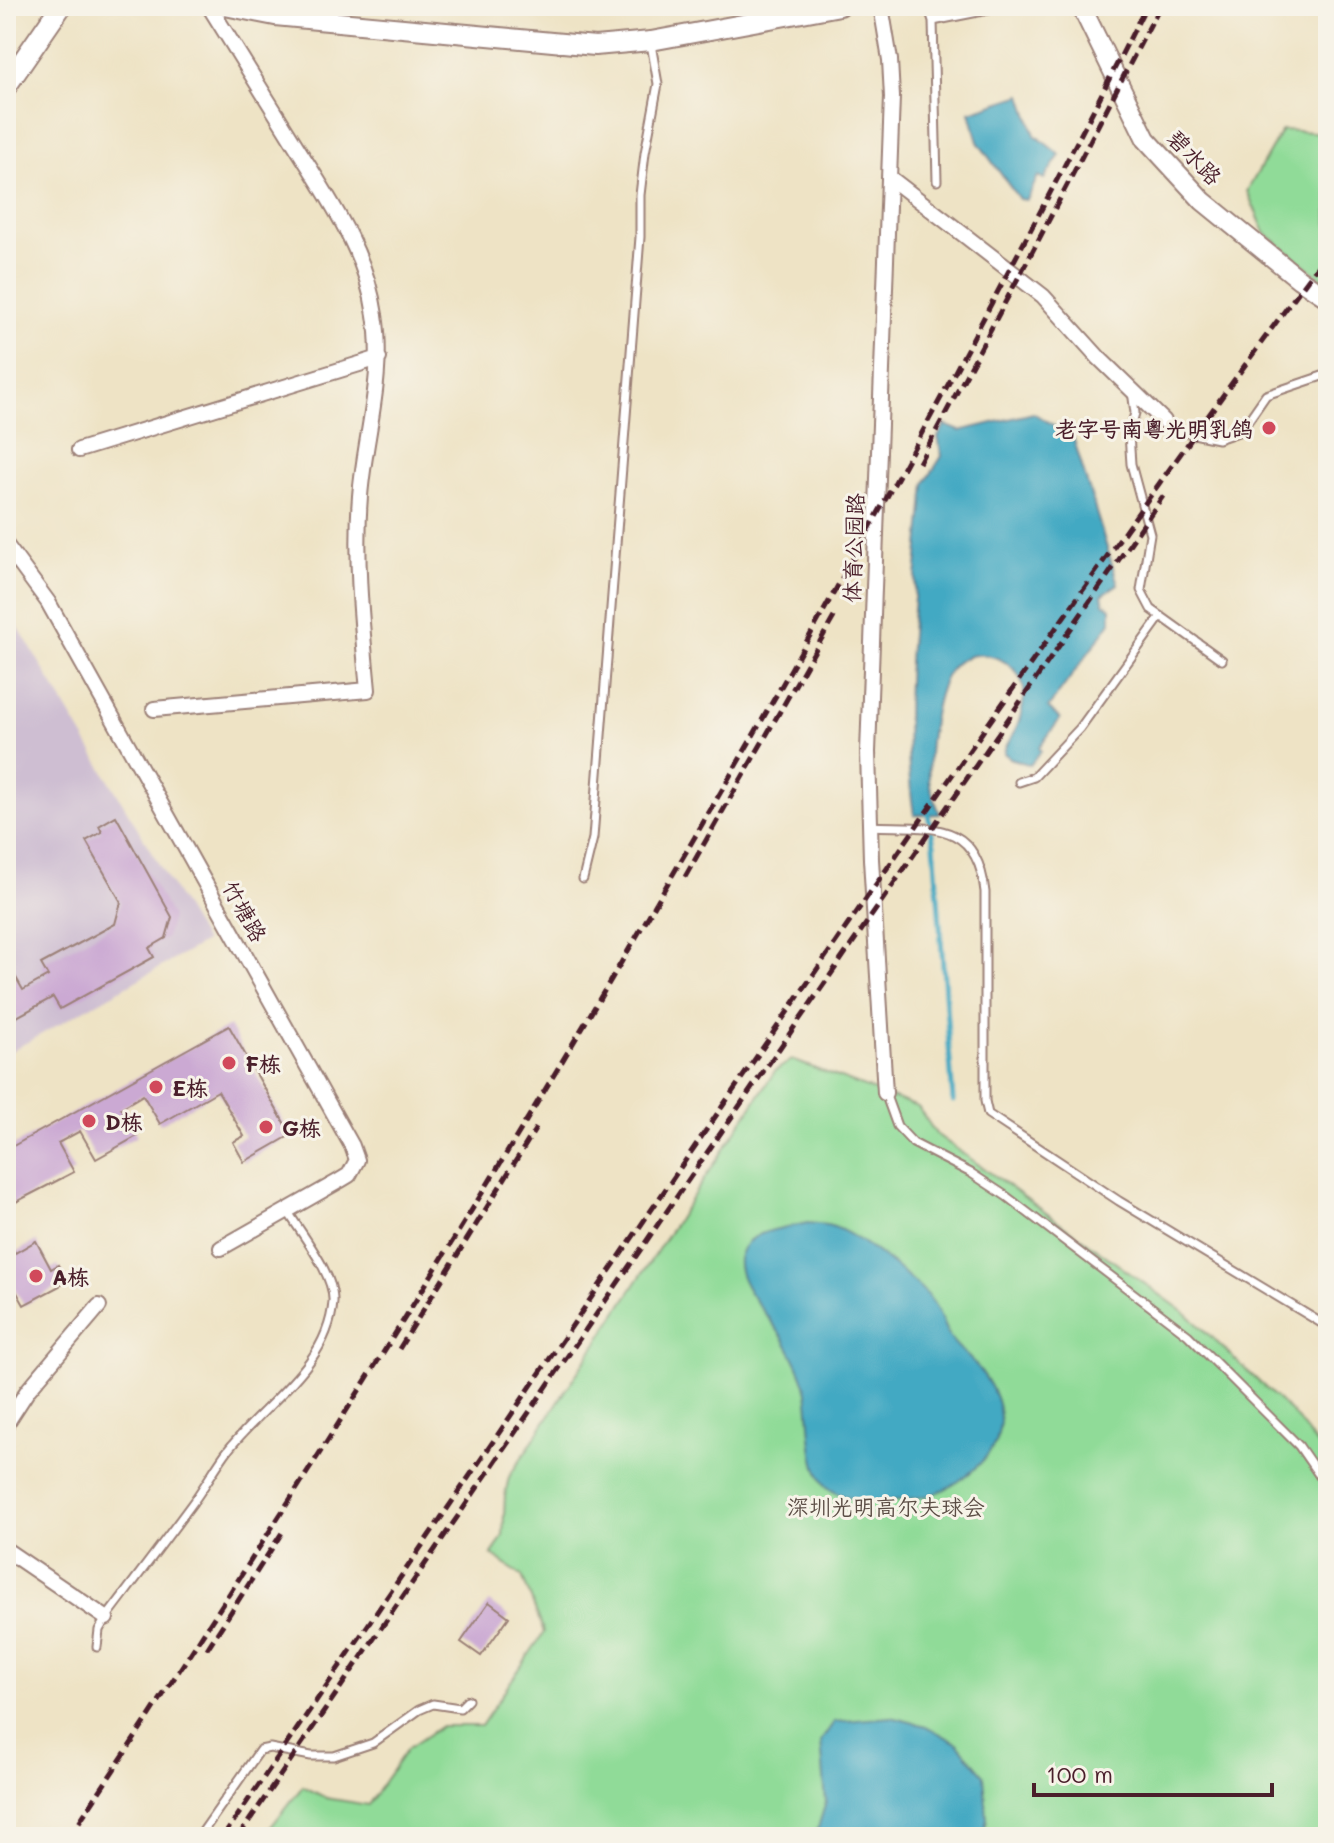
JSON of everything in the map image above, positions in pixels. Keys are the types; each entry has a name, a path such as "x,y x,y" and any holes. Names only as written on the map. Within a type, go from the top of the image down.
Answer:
{"main road":[{"path":"6,86 61,6"}],"street":[{"path":"154,709 368,690 360,604 358,532 364,459 379,358 371,293 348,231 209,6"},
{"path":"225,6 275,16 595,46 651,41 840,6"},
{"name":"体育公园路","path":"881,6 892,77 868,737 885,1093"},
{"name":"碧水路","path":"1081,6 1146,139 1203,201 1299,279 1328,298"},
{"path":"889,177 1043,296 1164,421"},
{"path":"79,450 379,358"},
{"name":"竹塘路","path":"6,545 48,602 352,1146 357,1160 349,1175 221,1248"},
{"path":"6,1424 28,1390 99,1306"},
{"path":"6,1550 106,1618"}],"lane":[{"path":"928,6 933,21 937,181"},
{"path":"933,21 993,9"},
{"path":"583,879 593,838 640,237 640,195 658,84 651,41"},
{"path":"1164,421 1179,431 1218,439 1241,431 1249,415 1266,395 1328,374"},
{"path":"1131,389 1135,413 1129,434 1131,464 1150,534 1141,590 1151,609 1222,660"},
{"path":"1019,782 1034,777 1080,728 1161,616"},
{"path":"870,826 943,830 959,836 971,849 983,878 985,1101 988,1114 1119,1201 1328,1327"},
{"path":"885,1093 897,1126 913,1143 971,1173 1006,1196 1188,1335 1299,1446 1328,1488"},
{"path":"97,1647 99,1630 106,1618 226,1452 290,1386 316,1350 325,1330 333,1303 332,1284 287,1210"},
{"path":"199,1837 260,1750 270,1748 311,1756 334,1756 373,1743 419,1710 433,1704 460,1708 468,1700"}],"shaded area":[{"path":"6,606 205,942 6,1054"}],"green space":[{"path":"1282,130 1328,133 1328,283 1265,233 1247,191"},
{"name":"深圳光明高尔夫球会","path":"792,1060 918,1107 936,1134 1187,1314 1294,1415 1328,1459 1328,1837 263,1837 303,1786 326,1798 368,1805 407,1749 441,1726 481,1726 544,1632 522,1576 492,1555 503,1536 509,1477 775,1071"}],"water":[{"path":"1022,95 1035,135 1060,155 1044,179 1038,176 1027,200 1019,199 978,142 970,112"},
{"path":"1033,413 1073,437 1118,584 1102,595 1104,603 1111,608 1111,622 1048,708 1060,719 1030,765 1004,753 1017,727 1024,700 1021,679 1014,670 995,657 984,655 962,659 953,666 941,689 929,752 930,783 940,814 914,815 907,732 910,649 925,483 942,456 938,437 945,425 960,431"},
{"path":"807,1223 841,1230 885,1258 914,1282 932,1301 951,1339 988,1381 1000,1412 995,1441 975,1468 950,1487 914,1498 867,1501 831,1490 820,1477 814,1458 807,1393 801,1374 780,1334 747,1288 739,1265 744,1246 759,1235"},
{"path":"891,1717 926,1726 957,1743 984,1775 987,1819 983,1837 832,1837 817,1831 826,1802 821,1741 834,1722"}],"building":[{"path":"116,816 172,917 166,938 149,948 154,957 60,1009 53,997 6,1023 6,960 23,990 48,976 41,964 115,924 121,902 86,841 102,832 99,826"},
{"path":"229,1026 291,1135 244,1162 233,1142 244,1136 218,1091 160,1124 143,1095 121,1108 137,1136 96,1159 80,1131 58,1143 74,1172 6,1207 6,1150"},
{"name":"A栋","path":"6,1236 15,1253 36,1241 51,1269 58,1265 67,1282 24,1305 6,1273"},
{"path":"489,1602 509,1617 481,1656 461,1642"}],"waterway":[{"path":"928,814 934,844 953,1101"}],"railway":[{"path":"69,1837 188,1658 419,1295 642,928 855,555 1030,231 1146,6"},
{"path":"919,463 1160,6"},
{"path":"223,1837 906,841 1185,447 1328,252"},
{"path":"238,1837 704,1157 1163,496"},
{"path":"685,877 834,617"},
{"path":"399,1349 536,1128"},
{"path":"207,1649 283,1531"}],"place":[{"name":"老字号南粤光明乳鸽","path":"1269,428"},
{"name":"F栋","path":"229,1063"},
{"name":"E栋","path":"156,1087"},
{"name":"D栋","path":"89,1121"},
{"name":"G栋","path":"266,1127"},
{"name":"A栋","path":"36,1276"}]}
